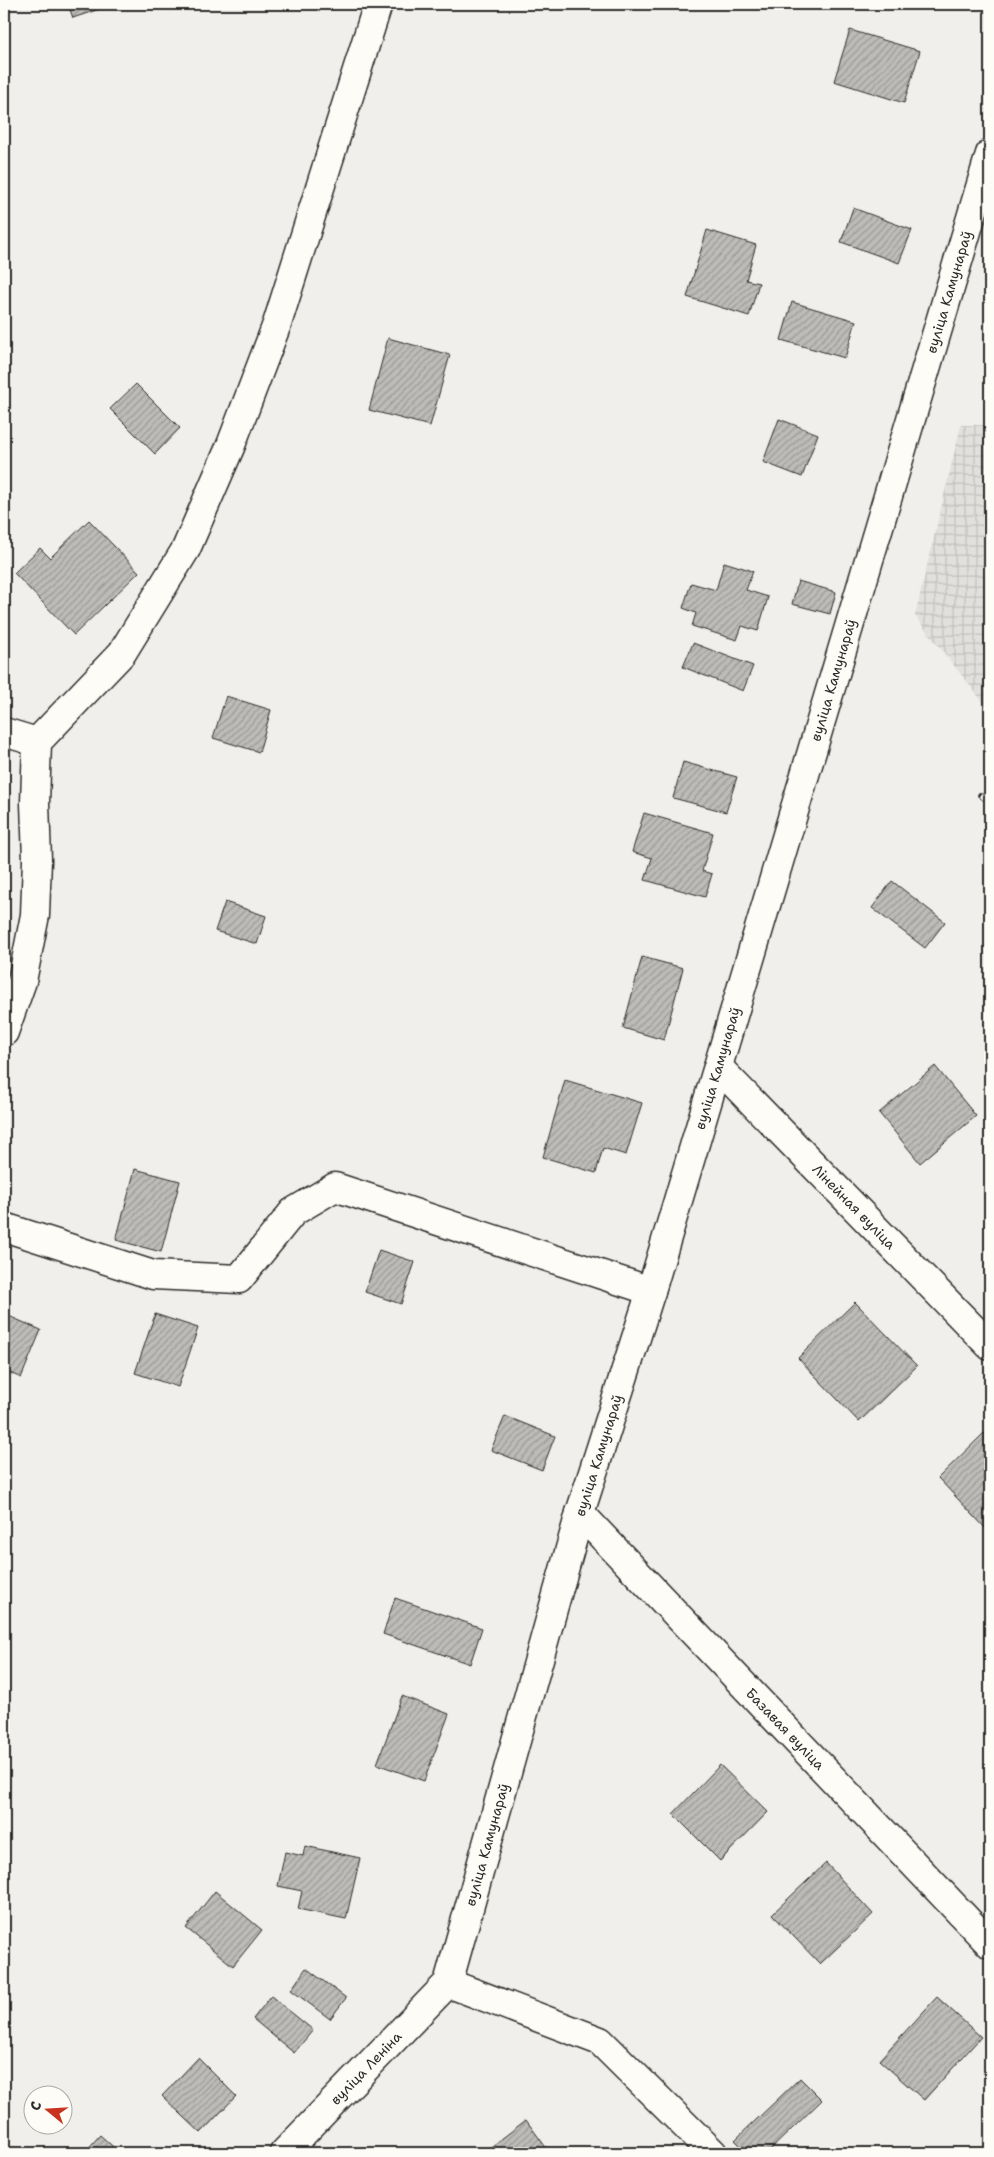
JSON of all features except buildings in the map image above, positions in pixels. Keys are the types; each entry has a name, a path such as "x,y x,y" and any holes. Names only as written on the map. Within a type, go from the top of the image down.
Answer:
{"street":[{"path":"4,1032 22,981 35,915 36,742 122,652 186,549 231,445 277,324 378,4"},
{"name":"вуліца Камунараў","path":"448,1983 580,1513 651,1291 985,190 990,154"},
{"path":"4,732 36,742"},
{"name":"Лінейная вуліца","path":"718,1068 990,1346"},
{"path":"4,1227 153,1275 239,1279 293,1212 335,1187 651,1291"},
{"name":"Базавая вуліца","path":"580,1513 990,1944"},
{"path":"448,1983 600,2041 713,2153"},
{"name":"вуліца Леніна","path":"284,2153 448,1983"}],"shaded area":[{"path":"961,425 990,425 990,711 915,616"}],"railway":[{"path":"980,795 990,802"}]}
